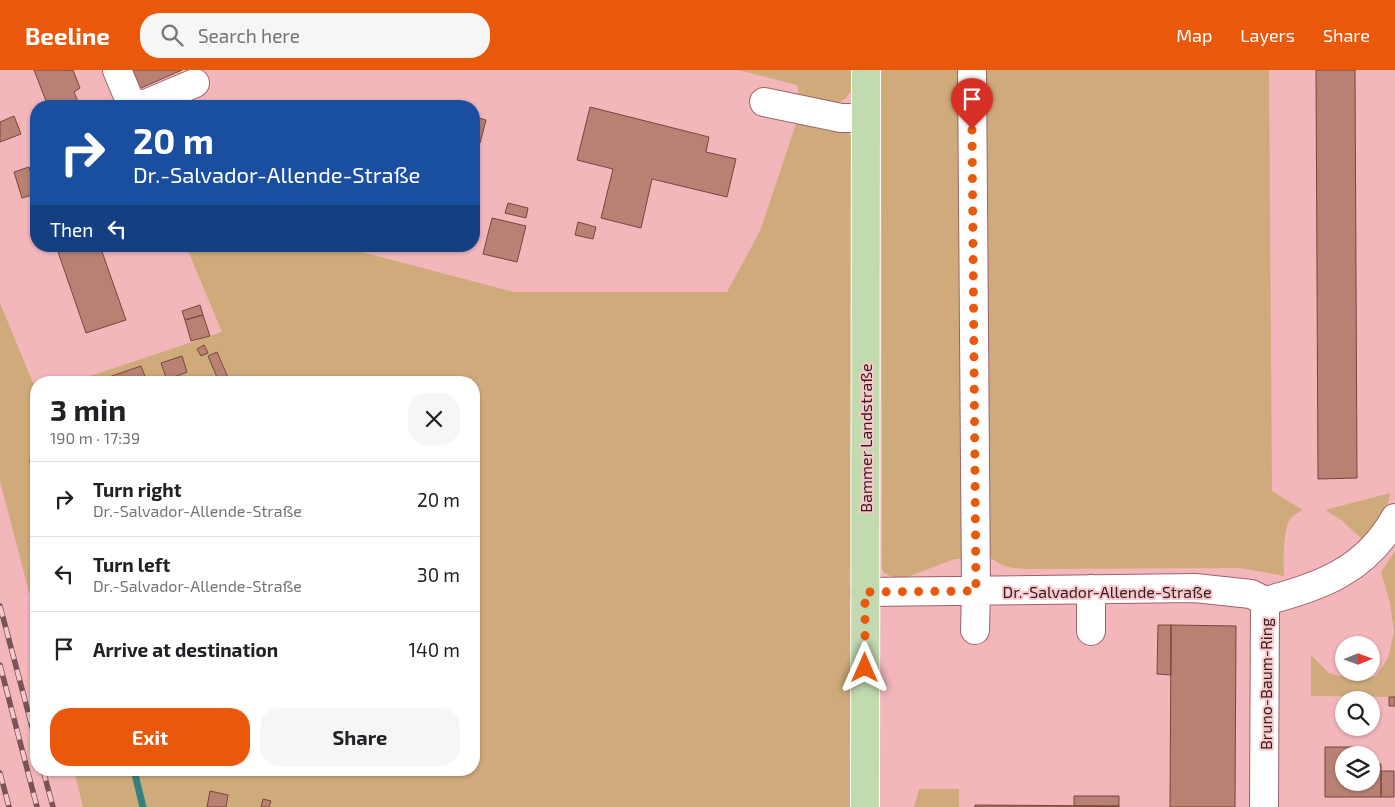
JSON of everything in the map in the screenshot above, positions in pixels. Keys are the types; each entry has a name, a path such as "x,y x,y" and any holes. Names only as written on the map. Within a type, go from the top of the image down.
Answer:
{"main road":[{"name":"Bammer Landstraße","path":"866,70 866,805"}],"street":[{"path":"117,70 130,100"},
{"path":"972,70 975,630"},
{"path":"155,100 195,83"},
{"path":"764,102 841,118 866,118"},
{"name":"Bruno-Baum-Ring","path":"1264,807 1265,601 1324,582 1350,569 1382,538 1395,518"},
{"name":"Dr.-Salvador-Allende-Straße","path":"865,592 1195,588 1251,594 1265,601"},
{"path":"1091,589 1091,631"}],"shaded area":[{"path":"738,70 854,70 854,87 846,98 831,107 801,103 797,85"},
{"path":"881,70 1269,70 1272,491 1303,510 1290,519 1286,530 1284,576 1240,568 1027,569 1012,568 992,559 955,559 899,580 884,573 882,568"},
{"path":"797,121 837,128 849,134 854,143 851,807 83,807 75,776 480,776 480,376 90,376 222,332 189,252 362,252 514,292 727,292 760,231"},
{"path":"0,303 30,376 30,596 0,481"},
{"path":"1390,493 1387,508 1363,540 1340,519 1325,510"},
{"path":"1395,551 1395,697 1380,697 1380,691 1335,691 1335,696 1311,696 1311,655 1329,673 1335,675 1335,681 1380,681 1380,670 1388,658 1394,632 1390,603 1381,572"},
{"path":"919,789 959,789 959,807 914,807"}],"building":[{"path":"34,70 73,70 80,88 74,92 77,100 46,100"},
{"path":"123,70 182,70 132,92"},
{"path":"1316,70 1355,70 1357,478 1318,479"},
{"path":"590,107 709,137 706,152 736,159 727,197 652,179 641,228 601,218 613,169 577,160"},
{"path":"14,116 21,134 0,142 0,122"},
{"path":"480,118 486,120 480,143"},
{"path":"29,167 30,196 22,198 14,172"},
{"path":"508,203 528,208 526,218 505,213"},
{"path":"492,218 526,226 517,262 483,254"},
{"path":"578,222 596,227 593,239 575,235"},
{"path":"58,252 102,252 126,320 86,333"},
{"path":"200,305 203,315 185,320 182,311"},
{"path":"203,315 210,336 191,341 185,320"},
{"path":"204,345 208,353 201,356 197,349"},
{"path":"217,352 227,376 216,376 208,356"},
{"path":"182,356 187,372 177,376 166,376 161,363"},
{"path":"141,366 145,376 112,376"},
{"path":"1158,625 1171,625 1171,675 1157,674"},
{"path":"1171,625 1236,626 1235,807 1170,807"},
{"path":"1389,697 1395,697 1395,706 1389,706"},
{"path":"1325,747 1335,747 1335,791 1380,791 1381,764 1381,797 1325,797"},
{"path":"1381,771 1394,771 1394,797 1381,797"},
{"path":"210,791 228,795 226,807 207,807"},
{"path":"1074,796 1119,796 1119,806 1074,806"},
{"path":"263,799 271,801 269,807 261,807"},
{"path":"975,805 1119,806 1119,807 975,807"}],"waterway":[{"path":"135,776 143,807"}],"railway":[{"path":"0,606 30,719"},
{"path":"0,665 37,807"},
{"path":"0,773 9,807"},
{"path":"45,776 53,807"}],"route":[{"path":"865,668 865,592 976,591 972,129"}]}
